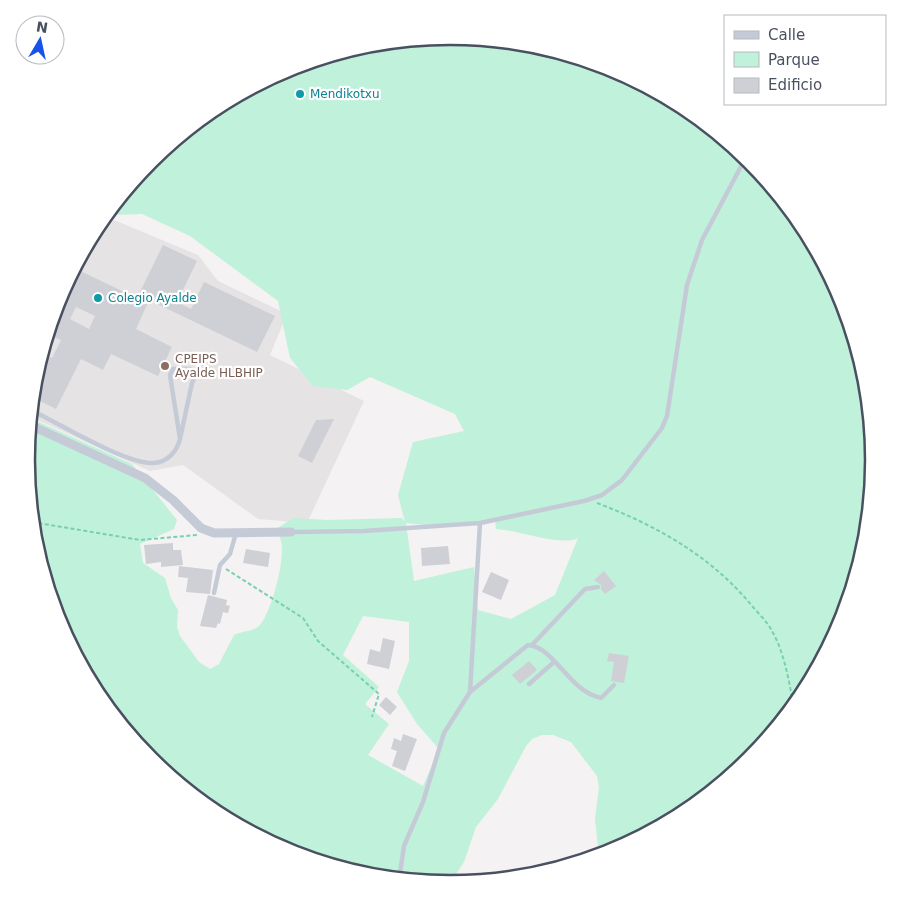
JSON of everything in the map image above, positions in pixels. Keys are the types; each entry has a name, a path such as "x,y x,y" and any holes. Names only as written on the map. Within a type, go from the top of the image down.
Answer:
{"street":[{"path":"36,429 145,478 173,500 201,528 214,533 236,534 291,532"}],"lane":[{"path":"291,532 364,531 480,523 588,500 602,495 622,480 662,428 667,416 687,285 702,240 742,165"},
{"path":"38,414 86,438 145,463 156,463 169,458 178,448 180,439 192,383 197,373 182,368 173,369 170,375 180,439"},
{"path":"470,692 480,523"},
{"path":"214,593 220,565 230,554 236,534"},
{"path":"400,872 404,846 423,802 444,733 470,692 528,645 532,645 585,589 598,587"},
{"path":"532,645 536,646 578,687 591,696 601,698 614,685"},
{"path":"529,684 554,662"}],"path":[{"path":"588,500 642,521 669,535 720,570 772,630 781,650 792,697"},
{"path":"40,523 140,540 214,533"},
{"path":"220,565 303,618 318,641 379,694 372,717"}],"shaded area":[{"name":"CPEIPS Ayalde HLBHIP","path":"114,220 198,255 218,281 287,314 270,355 364,401 307,523 258,519 183,465 150,471 37,420 43,379 57,327 78,277 112,221"}],"green space":[{"path":"450,45 478,46 532,53 558,59 584,67 634,88 681,115 703,131 724,148 763,187 796,230 810,253 823,277 844,327 858,379 862,406 866,460 865,488 858,542 852,568 844,594 823,644 796,691 780,713 744,754 703,790 658,820 598,849 595,819 599,787 597,776 571,742 553,735 542,735 532,739 526,746 498,799 476,827 464,862 455,876 423,875 369,868 317,854 267,833 220,806 198,790 157,754 121,713 91,668 67,620 49,568 43,542 36,488 35,460 37,421 132,464 177,520 174,529 140,544 143,563 165,578 171,598 178,610 177,627 180,636 199,662 210,669 219,664 234,635 259,626 264,620 277,582 282,554 282,543 279,536 273,531 293,518 327,520 402,518 405,522 398,495 413,442 464,431 455,414 370,377 347,390 313,386 290,358 278,301 190,236 142,214 116,215 157,167 177,148 220,115 267,88 317,67 369,53 396,49","holes":["495,520 496,529 561,541 578,538 555,595 511,619 478,610 474,567 414,581 406,523 436,526","363,616 409,622 409,661 397,692 417,724 439,749 423,786 368,755 389,724 365,704 379,687 343,655"]}],"building":[{"name":"Colegio Ayalde","path":"163,245 197,261 177,302 191,309 204,282 275,316 257,352 149,300 136,329 172,347 158,376 111,354 103,370 81,359 56,409 40,401 43,379 50,357 52,358 61,340 54,337 57,327 81,271 137,298","holes":["76,307 95,316 89,329 70,319"]},
{"path":"334,419 312,463 298,456 316,420"},
{"path":"173,543 173,550 181,550 183,565 161,567 161,562 146,564 144,545"},
{"path":"448,546 450,564 422,566 421,548"},
{"path":"246,549 270,553 268,567 243,563"},
{"path":"179,566 213,570 210,594 186,592 188,578 178,577"},
{"path":"604,571 616,586 605,594 601,589 601,585 594,580"},
{"path":"491,572 509,580 501,600 482,592"},
{"path":"208,595 227,600 226,605 230,606 228,613 223,612 220,624 218,623 216,628 200,626"},
{"path":"383,638 395,641 389,669 367,664 370,649 380,652"},
{"path":"609,653 629,656 624,683 611,681 614,662 607,661"},
{"path":"529,661 537,670 520,684 512,675"},
{"path":"386,697 397,707 390,715 379,705"},
{"path":"403,734 417,739 405,771 392,766 397,751 391,749 394,738 401,741"}],"place":[{"name":"Mendikotxu","path":"300,94"},
{"name":"Colegio Ayalde","path":"98,298"},
{"name":"CPEIPS Ayalde HLBHIP","path":"165,366"}]}
